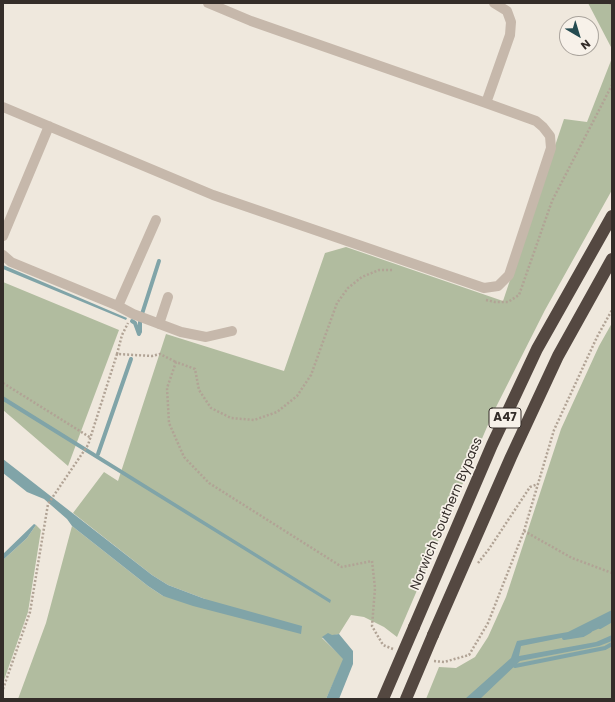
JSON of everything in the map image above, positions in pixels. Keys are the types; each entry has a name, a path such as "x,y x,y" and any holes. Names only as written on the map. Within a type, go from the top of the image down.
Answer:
{"highway":[{"name":"Norwich Southern Bypass","path":"383,699 492,445 537,349 612,216"},
{"name":"A47","path":"406,699 511,457 558,356 612,260"}],"lane":[{"path":"3,107 213,195 484,288 498,286 509,275 551,148 550,136 543,127 536,121 486,102 251,21 208,3"},
{"path":"486,102 510,35 512,22 506,11 494,3"},
{"path":"3,236 49,126"},
{"path":"118,306 156,220"},
{"path":"3,255 11,262 118,306 133,314 181,332 206,337 232,331"},
{"path":"159,324 168,296"}],"path":[{"path":"480,297 495,302 508,302 519,295 552,201 612,86"},
{"path":"117,354 152,356 160,354 195,369 199,390 211,408 231,418 254,420 277,412 297,396 311,375 337,303 348,288 362,277 379,270 397,270"},
{"path":"429,660 444,662 469,655 488,624 524,531 554,430 597,337 612,310"},
{"path":"3,689 30,612 48,504 52,495 88,445 124,331"},
{"path":"176,362 167,388 169,423 184,457 209,483 342,567 372,561 375,588 372,626 383,645 396,650"},
{"path":"3,383 91,438"},
{"path":"484,557 530,487 539,483"},
{"path":"524,531 572,558 612,573"}],"green space":[{"path":"588,3 612,3 612,49 599,24 599,16 595,16"},
{"path":"612,58 612,190 545,310 493,413 397,637 384,627 364,617 351,615 339,634 322,638 344,659 326,699 18,699 46,623 72,526 148,586 163,596 205,599 168,585 152,575 73,513 104,472 118,481 166,334 284,371 325,253 346,247 503,301 564,119 587,122"},
{"path":"3,282 119,330 68,466 3,410"},
{"path":"612,323 612,699 426,699 439,667 456,668 475,657 488,637 506,597 561,429 599,346"},
{"path":"36,525 41,530 28,612 3,683 3,560 27,538"}],"water":[{"path":"3,265 127,318 126,320 3,269"},
{"path":"3,396 331,600 330,603 3,401"},
{"path":"3,459 152,575 168,585 205,599 302,626 301,634 193,606 163,596 148,586 72,526 67,519 44,499 27,492 3,473"},
{"path":"34,524 36,525 27,538 3,560 3,554"},
{"path":"612,610 612,619 600,628 591,632 521,646 519,656 596,642 612,635 612,641 599,646 520,661 480,699 465,699 511,658 517,641 568,632"},
{"path":"328,633 332,635 339,634 353,651 353,664 339,699 326,699 343,659 322,637"}],"waterway":[{"path":"142,314 159,261"},
{"path":"132,321 135,323 139,334"},
{"path":"140,322 140,332"},
{"path":"98,454 131,359"},
{"path":"600,627 612,620"},
{"path":"564,638 583,635 590,631"},
{"path":"515,666 605,648 612,644"}]}
